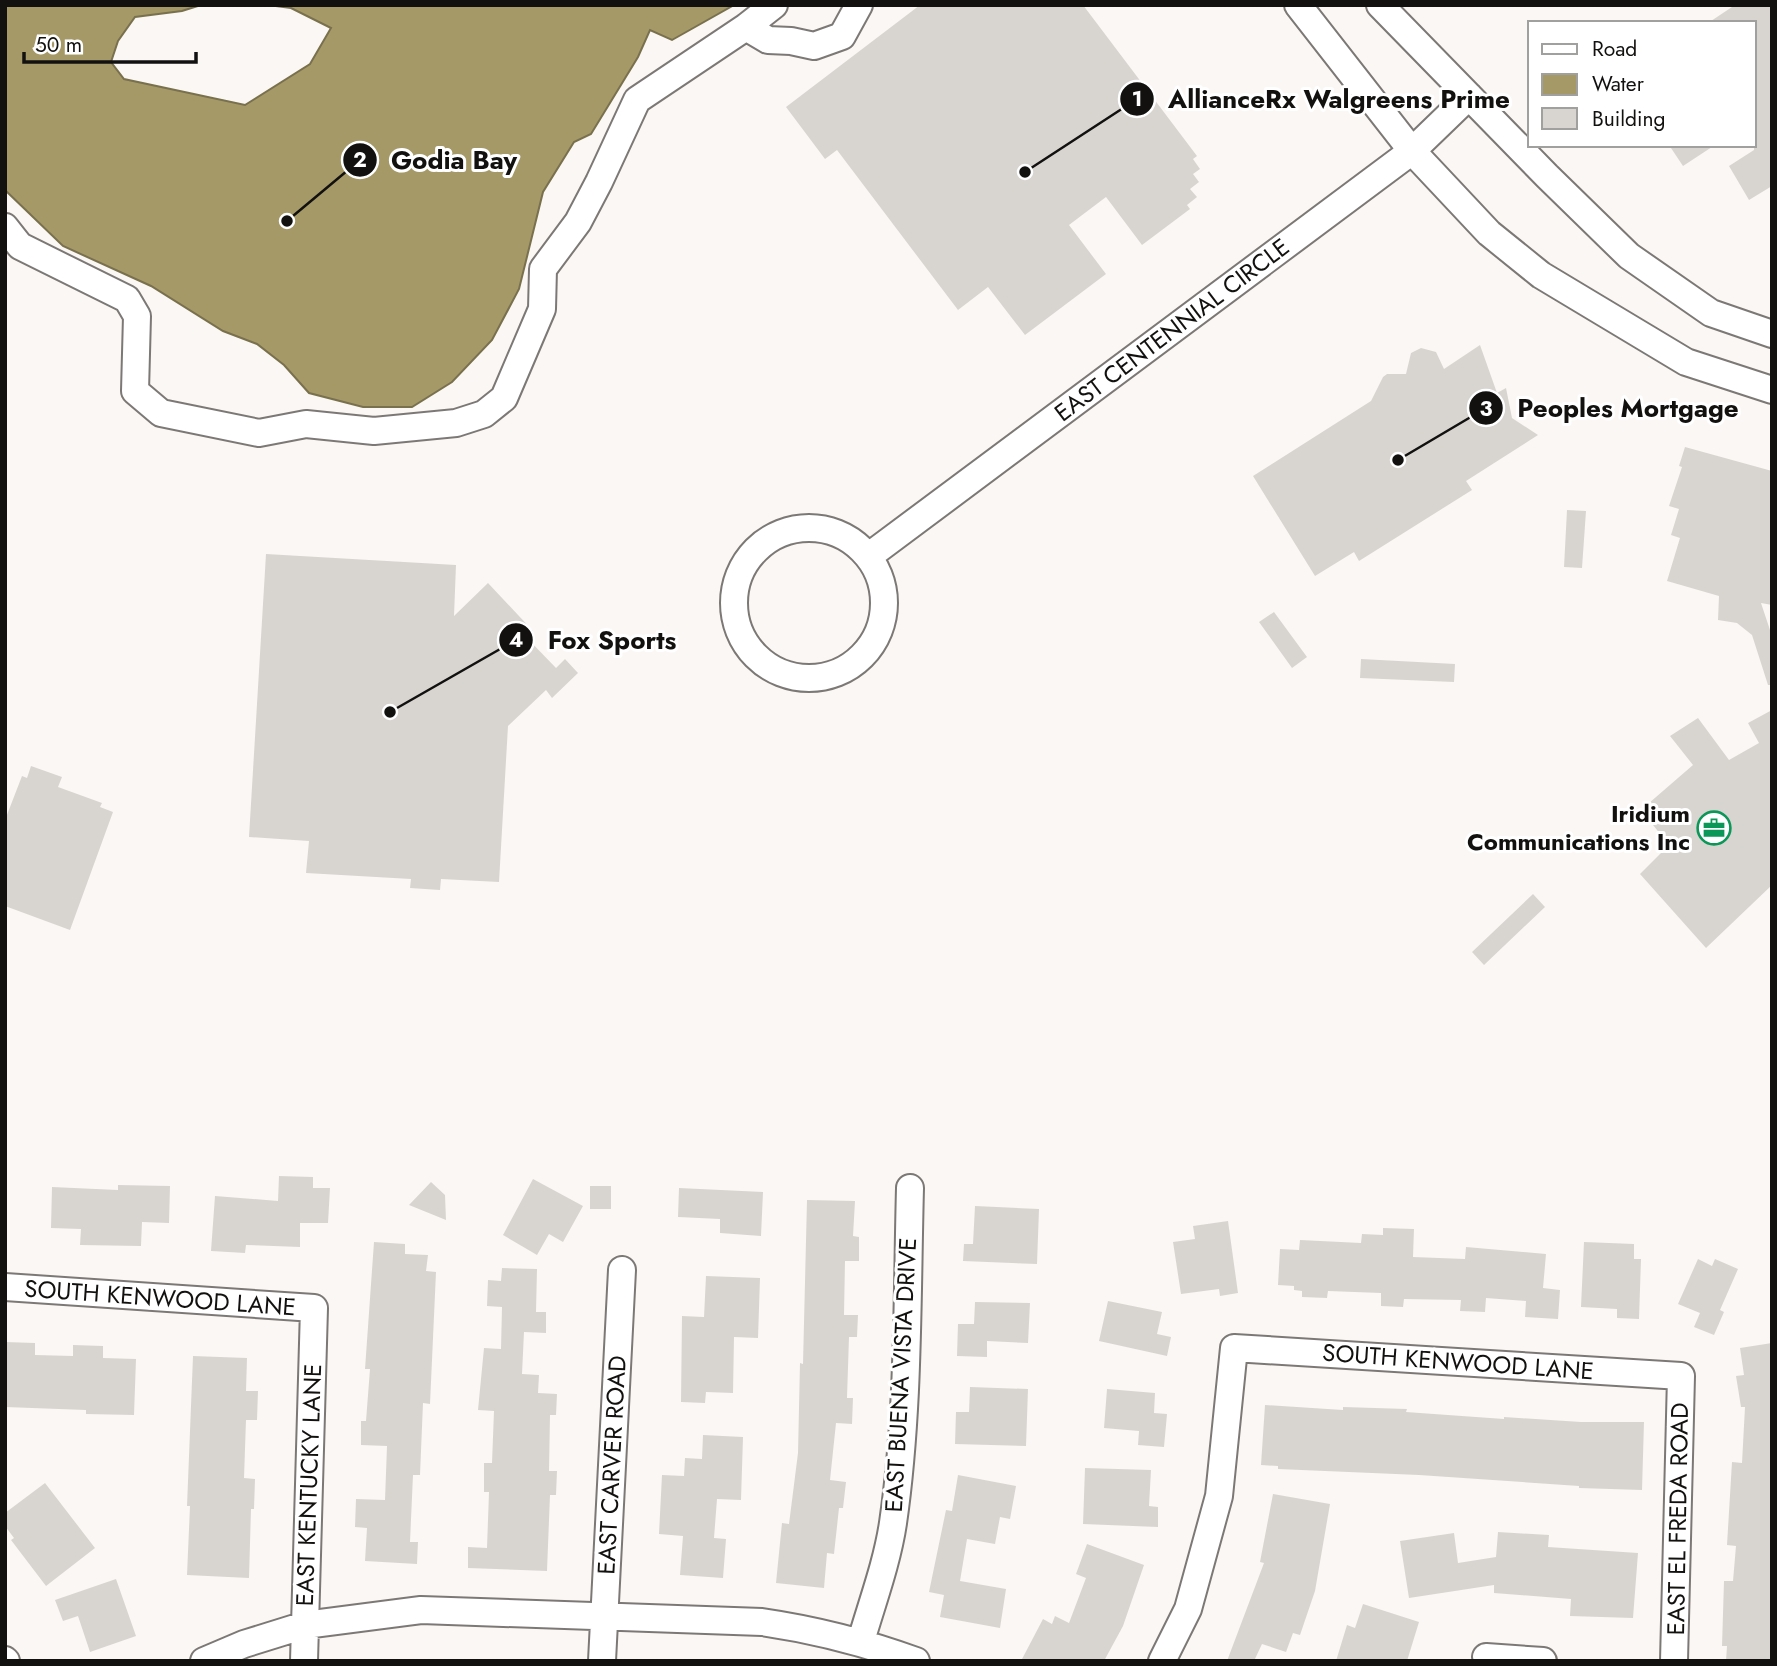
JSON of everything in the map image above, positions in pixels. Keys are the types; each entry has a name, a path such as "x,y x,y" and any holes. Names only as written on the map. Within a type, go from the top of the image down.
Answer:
{"street":[{"path":"5,227 20,246 127,299 136,316 135,391 161,414 259,433 306,424 374,431 456,424 484,414 504,398 542,309 543,269 578,222 637,100 746,27 774,5"},
{"path":"746,27 768,40 814,46 842,36 859,5"},
{"path":"1298,5 1412,150 1489,233 1541,275 1686,362 1772,390"},
{"path":"1380,5 1547,177 1629,256 1711,313 1772,334"},
{"name":"EAST CENTENNIAL CIRCLE","path":"869,556 1412,150 1469,96"},
{"path":"801,527 827,529 850,539 869,556 880,578 885,602 881,626 870,649 852,666 830,677 806,680 782,675 761,662 744,643 735,619 734,594 741,569 756,549 777,534 801,527"},
{"name":"EAST BUENA VISTA DRIVE","path":"861,1642 893,1526 903,1425 910,1188"},
{"name":"EAST CARVER ROAD","path":"602,1661 622,1270"},
{"name":"SOUTH KENWOOD LANE","path":"5,1287 314,1308"},
{"name":"EAST KENTUCKY LANE","path":"304,1661 314,1308"},
{"name":"SOUTH KENWOOD LANE","path":"1162,1661 1188,1609 1219,1496 1234,1348 1681,1376"},
{"name":"EAST EL FREDA ROAD","path":"1674,1661 1681,1376"},
{"path":"204,1661 244,1644 305,1625 421,1610 762,1622 813,1629 916,1661"},
{"path":"1486,1657 1543,1661"}],"water":[{"path":"5,5 201,5 182,11 135,17 118,41 111,62 124,79 245,105 310,64 331,28 291,8 268,5 734,5 672,40 650,30 638,57 591,134 574,142 543,192 519,289 492,340 452,382 412,407 363,407 309,393 284,365 257,344 223,331 151,286 63,246 5,190"}],"building":[{"path":"920,5 1083,5 1197,156 1193,159 1200,169 1193,174 1199,182 1190,189 1197,197 1187,205 1190,209 1142,245 1106,197 1069,225 1106,274 1025,335 988,287 958,310 837,150 825,159 786,107"},
{"path":"1735,5 1772,5 1772,186 1749,200 1729,166 1756,147 1756,21 1711,21"},
{"path":"1670,147 1712,147 1683,166"},
{"path":"1480,345 1497,393 1506,388 1512,418 1538,435 1466,481 1472,490 1359,561 1354,552 1315,576 1253,476 1371,401 1387,374 1406,374 1411,353 1421,348 1436,352 1444,369"},
{"path":"1685,447 1772,471 1772,605 1761,603 1772,636 1772,685 1768,685 1752,635 1737,623 1718,620 1719,596 1667,581 1680,538 1671,535 1679,509 1669,506 1682,467 1679,466"},
{"path":"1567,510 1586,511 1582,568 1564,567"},
{"path":"266,554 456,565 454,616 488,583 533,631 526,637 556,668 565,659 578,673 552,698 546,690 508,726 499,882 441,879 440,890 410,888 411,879 306,873 309,841 249,837"},
{"path":"1274,612 1307,657 1292,668 1259,622"},
{"path":"1361,659 1455,664 1454,682 1360,678"},
{"name":"Iridium Communications Inc","path":"1772,710 1772,885 1706,948 1640,874 1669,845 1641,810 1693,765 1670,736 1698,718 1729,760 1759,743 1748,723"},
{"path":"31,766 62,777 58,787 102,803 100,807 113,812 70,930 5,906 5,820 22,776 27,778"},
{"path":"1533,894 1545,907 1484,965 1472,952"},
{"path":"279,1176 313,1177 313,1188 330,1188 328,1223 300,1223 300,1247 246,1245 245,1253 211,1251 215,1196 278,1201"},
{"path":"533,1179 583,1206 563,1242 549,1234 537,1255 503,1235"},
{"path":"431,1182 445,1195 446,1220 409,1205"},
{"path":"118,1185 170,1186 169,1223 142,1222 141,1246 80,1245 81,1229 51,1228 52,1187 118,1190"},
{"path":"590,1186 611,1186 611,1209 590,1209"},
{"path":"679,1188 763,1192 761,1236 720,1233 720,1219 678,1217"},
{"path":"807,1200 855,1201 853,1236 859,1237 859,1261 845,1261 844,1315 858,1315 857,1337 849,1337 847,1398 853,1398 852,1424 836,1423 830,1480 846,1482 843,1508 839,1508 834,1554 827,1553 824,1588 776,1583 782,1523 789,1524 798,1453"},
{"path":"975,1206 1039,1209 1037,1264 963,1261 964,1244 973,1244"},
{"path":"1228,1221 1238,1293 1220,1296 1219,1289 1181,1294 1173,1242 1195,1239 1193,1226"},
{"path":"1383,1228 1414,1229 1413,1257 1465,1259 1466,1247 1546,1254 1543,1288 1560,1290 1558,1319 1525,1317 1526,1301 1486,1298 1485,1312 1460,1311 1461,1300 1404,1299 1403,1307 1381,1306 1381,1293 1328,1291 1327,1298 1302,1297 1302,1291 1294,1290 1294,1286 1278,1285 1280,1249 1299,1250 1300,1240 1361,1243 1362,1234 1383,1235"},
{"path":"374,1242 405,1244 405,1254 428,1255 426,1271 436,1272 430,1404 423,1403 420,1475 413,1475 410,1542 418,1542 417,1564 365,1561 367,1528 355,1527 356,1499 385,1500 387,1446 361,1445 361,1421 366,1421 370,1369 365,1369"},
{"path":"1584,1242 1634,1244 1634,1259 1641,1259 1639,1319 1617,1318 1617,1309 1581,1307"},
{"path":"1698,1259 1712,1266 1715,1259 1738,1269 1720,1310 1724,1312 1714,1335 1694,1327 1700,1313 1678,1304"},
{"path":"502,1268 537,1269 536,1312 546,1312 546,1333 524,1332 522,1374 539,1375 538,1393 557,1394 556,1415 550,1415 549,1471 557,1471 556,1495 550,1495 547,1571 468,1568 468,1547 487,1548 489,1492 484,1492 484,1463 492,1463 494,1411 478,1410 484,1348 501,1349 502,1307 487,1306 488,1280 501,1281"},
{"path":"706,1276 760,1278 758,1338 734,1337 733,1393 706,1392 705,1403 681,1402 682,1316 704,1317"},
{"path":"1108,1301 1162,1312 1157,1334 1171,1337 1167,1356 1099,1341"},
{"path":"975,1302 1030,1303 1028,1343 987,1341 987,1357 957,1356 958,1324 974,1324"},
{"path":"5,1342 35,1343 35,1355 73,1356 73,1345 103,1346 103,1358 136,1359 134,1415 5,1407"},
{"path":"1772,1343 1772,1661 1726,1661 1727,1646 1722,1646 1724,1581 1733,1581 1736,1546 1727,1545 1732,1462 1742,1463 1745,1407 1741,1407 1736,1376 1744,1375 1740,1348"},
{"path":"193,1356 247,1358 246,1391 258,1391 257,1420 246,1420 244,1478 255,1479 254,1509 251,1509 249,1578 187,1575"},
{"path":"970,1387 1028,1389 1026,1446 955,1444 956,1412 969,1412"},
{"path":"1107,1389 1155,1393 1154,1413 1167,1414 1164,1447 1138,1445 1139,1431 1104,1428"},
{"path":"1265,1405 1343,1410 1343,1407 1407,1409 1406,1412 1504,1419 1644,1422 1642,1490 1579,1488 1419,1475 1278,1469 1278,1466 1261,1465"},
{"path":"703,1435 743,1437 741,1500 717,1499 714,1538 726,1539 723,1578 680,1575 683,1536 659,1534 662,1475 684,1476 685,1458 702,1459"},
{"path":"1085,1468 1151,1470 1149,1506 1158,1507 1158,1527 1083,1524"},
{"path":"958,1475 1016,1486 1010,1519 1000,1517 995,1544 967,1539 960,1581 1006,1589 1000,1628 940,1617 944,1595 929,1592 946,1510 952,1511"},
{"path":"45,1483 95,1548 46,1586 11,1540 14,1538 5,1526 5,1513"},
{"path":"1273,1494 1330,1504 1315,1591 1300,1635 1293,1633 1286,1652 1262,1644 1254,1661 1227,1661 1264,1563 1260,1562"},
{"path":"1498,1532 1549,1535 1548,1547 1638,1553 1633,1618 1570,1616 1571,1599 1494,1593 1494,1585 1409,1598 1400,1541 1454,1533 1458,1563 1496,1557"},
{"path":"1087,1544 1144,1565 1123,1626 1104,1661 1021,1661 1043,1619 1052,1624 1055,1616 1069,1623 1086,1578 1076,1574"},
{"path":"116,1579 136,1636 90,1652 78,1616 63,1621 55,1600"},
{"path":"1363,1604 1419,1622 1407,1661 1336,1661 1347,1625 1355,1628"}],"place":[{"name":"AllianceRx Walgreens Prime","path":"1025,172"},
{"name":"Godia Bay","path":"287,221"},
{"name":"Peoples Mortgage","path":"1398,460"},
{"name":"Fox Sports","path":"390,712"},
{"name":"Iridium Communications Inc","path":"1714,828"}]}
